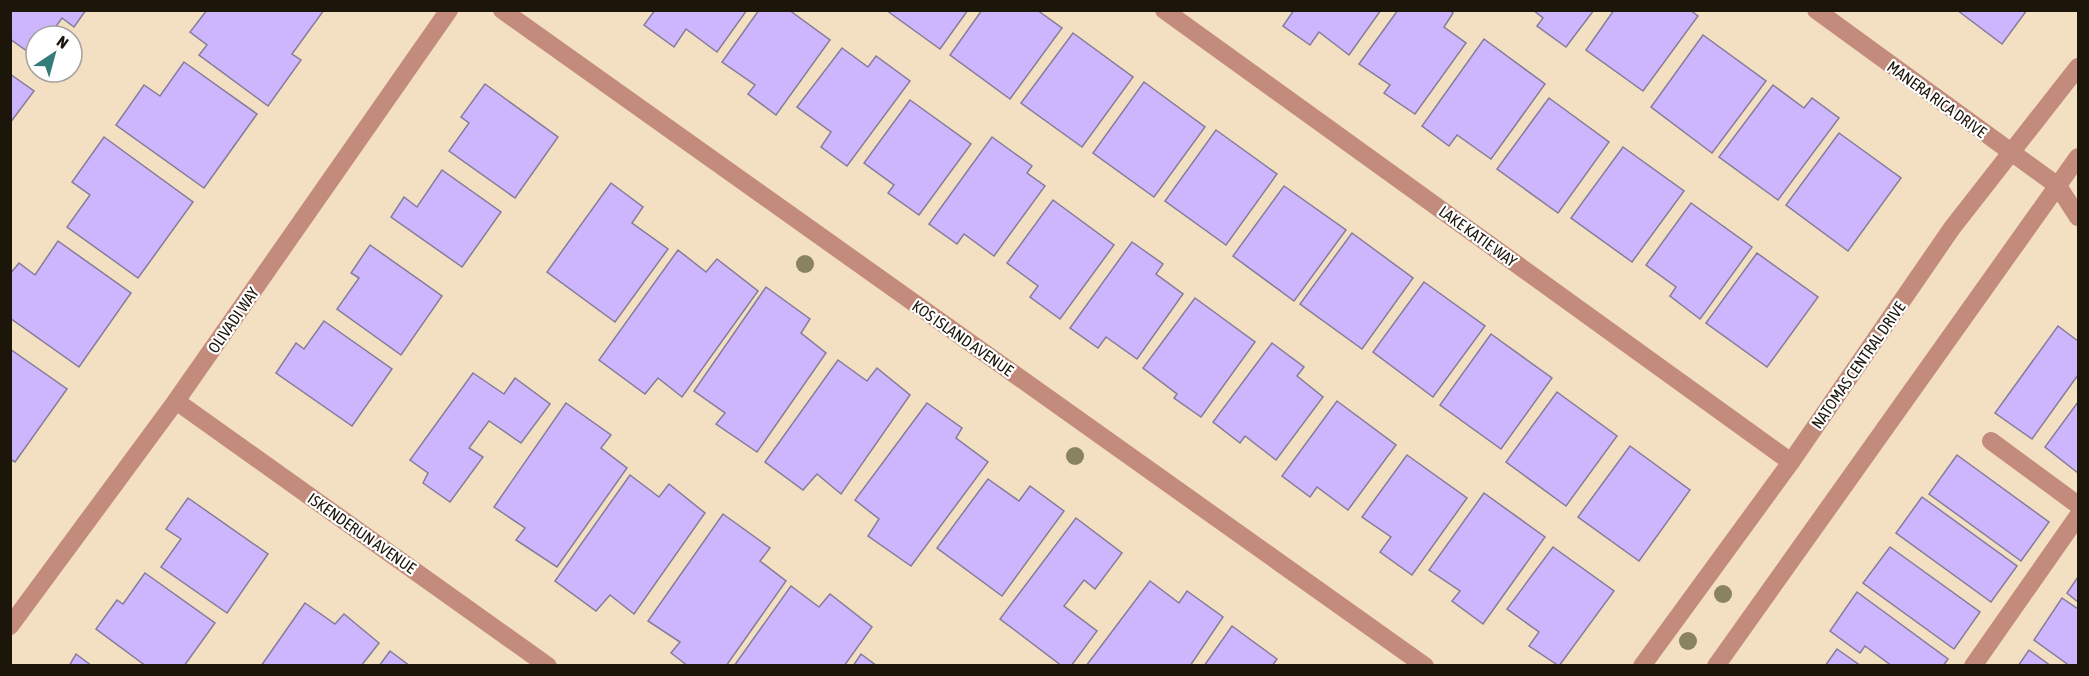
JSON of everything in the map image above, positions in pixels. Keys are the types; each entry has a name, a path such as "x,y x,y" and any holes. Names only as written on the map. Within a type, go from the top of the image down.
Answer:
{"street":[{"name":"OLIVADI WAY","path":"10,626 176,401 449,10"},
{"name":"KOS ISLAND AVENUE","path":"502,10 1425,666"},
{"name":"LAKE KATIE WAY","path":"1164,10 1791,462"},
{"name":"MANERA RICA DRIVE","path":"1816,10 2058,186 2079,217"},
{"name":"NATOMAS CENTRAL DRIVE","path":"1642,666 1791,462 1952,228 2079,67"},
{"path":"1716,666 2079,156"},
{"name":"MANERA RICA DRIVE","path":"2058,186 2079,191"},
{"name":"ISKENDERUN AVENUE","path":"176,401 548,666"},
{"path":"1991,441 2079,505"},
{"path":"1973,666 2079,516"}],"building":[{"path":"10,10 86,10 76,24 70,24 62,18 58,24 24,24 24,49 10,39"},
{"path":"207,10 324,10 292,54 301,60 268,106 199,55 207,45 190,32"},
{"path":"655,10 747,10 717,52 686,29 674,47 644,25"},
{"path":"759,10 789,10 830,40 776,115 748,94 755,85 722,62"},
{"path":"886,10 968,10 940,49"},
{"path":"982,10 1037,10 1062,28 1010,99 950,55"},
{"path":"1294,10 1381,10 1349,55 1319,32 1310,45 1283,26"},
{"path":"1398,10 1450,10 1453,13 1444,27 1466,43 1415,114 1384,93 1390,85 1359,64"},
{"path":"1533,10 1594,10 1566,47 1537,26 1543,18"},
{"path":"1614,10 1690,10 1698,16 1643,91 1586,50"},
{"path":"1957,10 2027,10 2002,44"},
{"path":"1073,33 1133,77 1082,147 1021,103"},
{"path":"1703,35 1766,81 1712,153 1651,107"},
{"path":"1484,39 1545,84 1491,159 1457,135 1449,146 1422,126"},
{"path":"842,48 868,67 876,56 910,81 847,166 821,147 831,132 797,107"},
{"path":"184,62 257,114 204,188 116,125 144,85 160,96"},
{"path":"10,74 34,91 10,123"},
{"path":"1144,82 1205,127 1154,197 1093,153"},
{"path":"485,84 558,137 515,198 449,151 469,123 461,117"},
{"path":"1773,85 1804,108 1812,98 1839,118 1778,200 1719,157"},
{"path":"1549,98 1609,142 1558,213 1497,169"},
{"path":"910,100 971,144 919,215 888,193 894,185 864,163"},
{"path":"1216,130 1277,174 1226,245 1165,201"},
{"path":"1839,133 1901,178 1848,251 1786,205"},
{"path":"104,137 193,202 138,278 67,227 90,195 72,182"},
{"path":"992,137 1032,166 1027,173 1045,186 994,256 964,234 957,244 929,224"},
{"path":"1623,147 1684,191 1632,262 1571,218"},
{"path":"442,170 501,212 462,267 391,217 404,197 417,207"},
{"path":"611,183 643,207 632,223 668,249 615,322 547,272"},
{"path":"1284,186 1346,230 1294,301 1233,256"},
{"path":"1053,200 1114,245 1060,319 1030,297 1038,286 1007,263"},
{"path":"1691,203 1752,247 1700,319 1670,296 1676,287 1646,265"},
{"path":"1352,233 1413,278 1362,349 1300,304"},
{"path":"58,241 131,293 79,367 10,318 10,274 19,263 35,275"},
{"path":"1132,242 1163,264 1156,274 1183,294 1137,359 1106,337 1098,348 1070,328"},
{"path":"370,245 442,296 401,355 337,309 359,278 351,273"},
{"path":"678,250 706,272 717,259 758,291 682,397 658,378 645,394 599,360"},
{"path":"1757,253 1818,297 1767,367 1706,323"},
{"path":"1424,282 1485,326 1433,397 1373,352"},
{"path":"766,287 810,319 801,333 826,353 757,452 716,424 725,413 694,391"},
{"path":"1195,298 1255,342 1201,417 1174,398 1177,394 1143,368"},
{"path":"324,321 392,369 352,426 276,373 296,343 304,349"},
{"path":"2058,326 2078,341 2078,375 2032,439 1995,413"},
{"path":"1491,334 1552,378 1501,449 1440,405"},
{"path":"1272,343 1304,367 1297,376 1323,397 1276,460 1245,436 1240,443 1213,422"},
{"path":"10,349 67,389 15,462 10,459"},
{"path":"838,360 867,381 877,368 910,395 841,494 817,474 803,490 765,462"},
{"path":"473,373 504,394 515,378 550,404 521,443 489,421 469,448 483,457 450,502 423,483 428,473 410,460"},
{"path":"1557,392 1617,436 1566,506 1506,462"},
{"path":"1337,401 1396,445 1348,510 1317,487 1310,497 1282,476"},
{"path":"2078,402 2078,473 2045,447"},
{"path":"566,403 611,435 601,448 627,468 557,567 516,540 525,528 494,507"},
{"path":"927,403 962,428 956,438 988,462 911,566 868,536 879,519 855,500"},
{"path":"1630,446 1690,490 1639,561 1578,517"},
{"path":"1407,455 1467,498 1412,575 1380,552 1391,537 1362,517"},
{"path":"1957,455 2049,522 2021,561 1929,494"},
{"path":"630,475 659,497 669,484 705,513 634,614 610,595 596,611 555,581"},
{"path":"988,479 1019,501 1030,486 1064,511 1002,596 937,548"},
{"path":"1484,493 1545,537 1483,624 1452,601 1460,591 1429,570"},
{"path":"1922,497 2017,566 1991,602 1896,533"},
{"path":"188,498 268,554 227,613 161,567 181,539 166,529"},
{"path":"723,514 770,548 760,561 786,581 726,666 688,666 671,653 680,642 648,621"},
{"path":"1076,518 1122,553 1095,589 1084,580 1064,606 1097,631 1071,666 1062,666 1000,619"},
{"path":"1553,547 1614,591 1559,666 1529,646 1539,632 1507,609"},
{"path":"1890,547 1980,612 1954,649 1863,583"},
{"path":"145,573 215,623 184,666 146,666 96,629 117,600 123,604"},
{"path":"2078,577 2078,602 2067,593"},
{"path":"1150,581 1179,603 1187,591 1223,617 1190,666 1086,666"},
{"path":"791,586 819,607 830,594 872,627 844,666 734,666"},
{"path":"1857,592 1948,659 1943,666 1892,666 1865,646 1860,653 1830,631"},
{"path":"2062,598 2078,609 2078,666 2070,666 2034,640"},
{"path":"305,603 335,624 344,614 379,643 361,666 261,666"},
{"path":"1232,626 1277,659 1272,666 1204,666"},
{"path":"1837,649 1861,666 1825,666"},
{"path":"2029,650 2051,666 2018,666"},
{"path":"390,651 410,666 379,666"},
{"path":"76,654 92,666 69,666"},
{"path":"861,654 877,666 853,666"}]}
